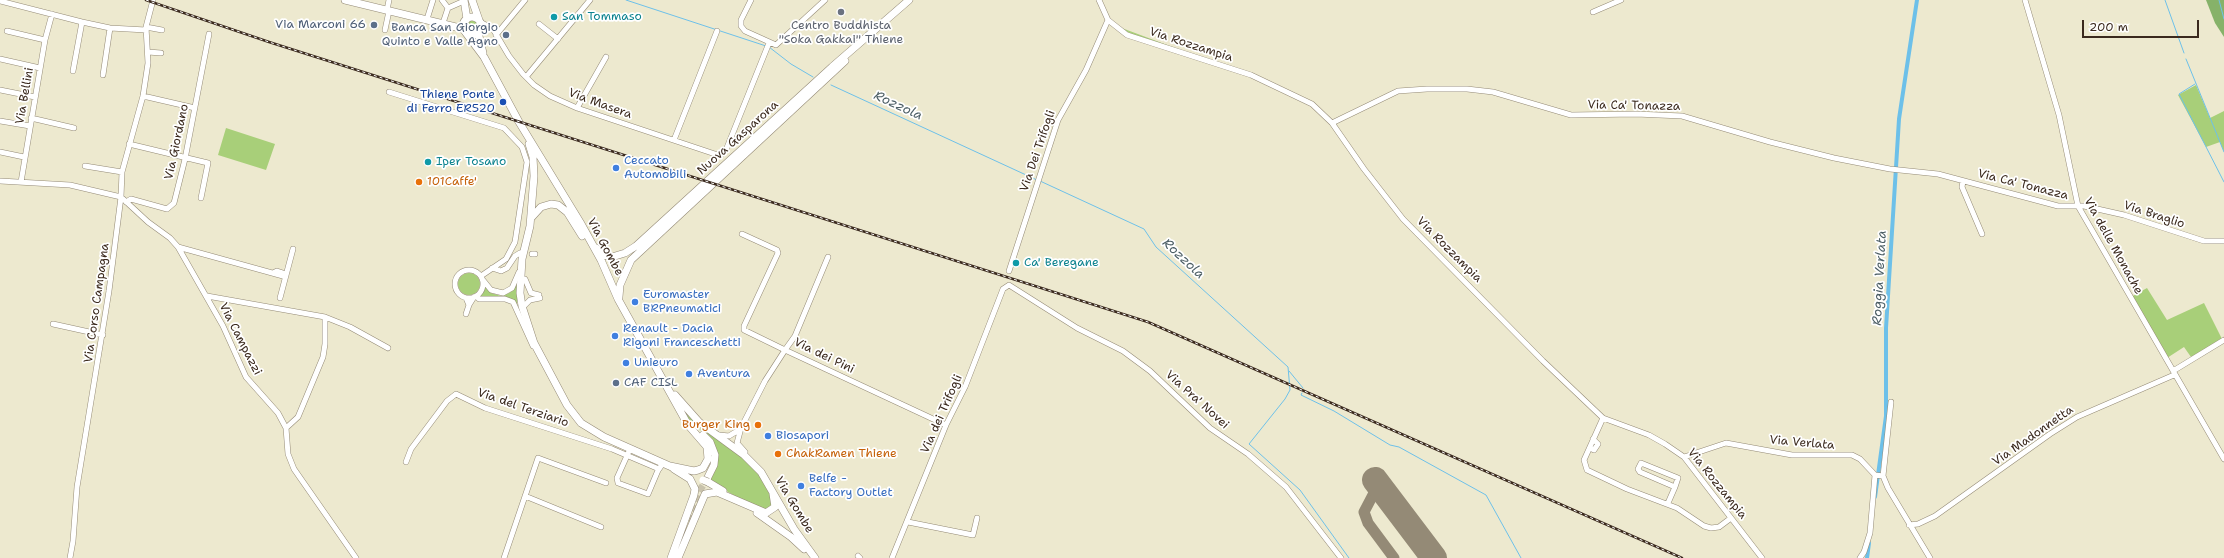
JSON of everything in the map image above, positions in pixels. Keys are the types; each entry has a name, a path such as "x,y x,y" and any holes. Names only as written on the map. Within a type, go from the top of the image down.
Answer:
{"main road":[{"path":"345,0 444,24 465,25 473,17 479,26"},
{"name":"Nuova Gasparona","path":"580,222 597,249 604,255 618,256 636,246 909,0"},
{"path":"467,1 465,25 473,43 484,57"},
{"path":"467,1 479,26 484,57"},
{"path":"444,24 473,43"},
{"path":"465,25 472,35 479,26"},
{"name":"Nuova Gasparona","path":"619,301 620,285 631,260 836,70 859,44"},
{"name":"Via Gombe","path":"484,57 525,133 580,222 601,260 619,301 683,415"},
{"name":"Via del Terziario","path":"523,310 534,168 533,157 525,133"},
{"path":"531,219 541,207 558,200 570,205"},
{"path":"541,207 555,204 563,208 588,247 619,301"},
{"name":"Via del Terziario","path":"528,239 521,256 520,294 523,310 534,343 548,372 576,419 629,452 661,466 670,466 706,480 791,537 814,558"},
{"path":"588,247 601,260 610,262 621,259 636,246"},
{"name":"Via Gombe","path":"665,383 690,413 707,429 744,455 762,472 794,528 814,558"},
{"path":"670,466 694,472 703,468 708,459 707,447 683,415"},
{"path":"683,415 706,437 713,449 714,465 706,480"},
{"path":"670,466 690,479 695,489 671,558"},
{"path":"678,558 705,494 717,492 762,513 769,512 774,509 775,503 773,495 762,472"},
{"path":"674,558 687,525"}],"street":[{"name":"Via Corso Campagna","path":"70,558 77,487 103,335 121,197 122,172 144,96 148,52 146,29 153,0"},
{"path":"385,30 389,0"},
{"path":"427,19 432,0"},
{"path":"442,0 448,8"},
{"path":"496,35 525,0"},
{"path":"526,77 590,0"},
{"path":"751,0 741,20 742,26 745,31 768,46 776,45 825,0"},
{"path":"888,19 905,0"},
{"name":"Via Rozzampia","path":"1099,0 1108,20 1127,35 1251,75 1300,96 1312,104 1332,123 1364,169 1403,219 1566,383 1604,418 1649,436 1665,444 1684,457 1762,558"},
{"path":"1593,12 1614,1 1621,0"},
{"name":"Via delle Monache","path":"2025,0 2059,115 2078,206 2224,459"},
{"path":"0,1 110,28 162,30"},
{"path":"448,8 467,1"},
{"path":"444,24 448,8"},
{"name":"Via Bellini","path":"21,182 40,68 52,14"},
{"name":"Via Dei Trifogli","path":"1009,271 1063,108 1086,70 1108,20"},
{"path":"73,71 82,22"},
{"path":"539,24 558,39"},
{"name":"Via Masera","path":"479,26 493,30 509,56 526,77 542,91 577,108 718,155 722,154 726,150 768,46"},
{"path":"103,75 110,28"},
{"path":"7,31 46,40"},
{"path":"674,140 717,31"},
{"name":"Via Giordano","path":"126,202 131,199 167,209 174,203 185,159 209,34"},
{"path":"148,52 161,53"},
{"path":"577,108 606,57"},
{"path":"0,59 40,68"},
{"name":"Via Ca' Tonazza","path":"1332,123 1402,90 1467,89 1503,94 1571,115 1629,114 1682,116 1770,142 1840,159 1896,169 1938,174 2058,206 2078,206"},
{"path":"0,90 35,97"},
{"path":"389,92 504,128 522,147 527,162 515,242 506,259 492,268 482,278"},
{"path":"144,96 195,108"},
{"path":"31,118 74,128"},
{"path":"0,121 30,126"},
{"path":"129,144 185,159 208,163 201,198"},
{"path":"0,152 24,157"},
{"path":"85,166 122,172"},
{"path":"0,181 70,185 121,197"},
{"name":"Via Ca' Tonazza","path":"1962,181 1962,187 1982,234"},
{"name":"Via Campazzi","path":"121,197 148,222 170,238 178,248 207,296 246,377 278,413 286,428 288,454 294,469 356,558"},
{"name":"Via Braglio","path":"2078,206 2124,215 2204,241 2224,241"},
{"path":"742,234 777,250 778,253 744,326 744,330 785,350 765,381 741,428 737,443 753,459 762,472"},
{"path":"178,248 273,273 277,271 286,274"},
{"path":"280,298 293,249"},
{"path":"492,268 501,271 508,268 515,256 521,256"},
{"name":"Via del Terziario","path":"482,278 494,292 506,292 516,282 521,256"},
{"name":"Via dei Pini","path":"828,257 795,336 785,350 946,424"},
{"path":"466,314 469,305 483,287 482,278 470,270 462,271 457,276 455,283 456,290 466,298 469,305"},
{"path":"523,310 530,300 540,296 531,293 525,279"},
{"name":"Via dei Trifogli","path":"892,558 908,522 946,424 966,387 1003,289 1010,285 1015,287"},
{"name":"Via Pra' Novei","path":"1015,287 1077,328 1123,351 1150,371 1210,428 1248,454 1286,487 1341,558"},
{"name":"Via Campazzi","path":"207,296 325,317 350,327 388,348"},
{"path":"466,298 475,297"},
{"name":"Via del Terziario","path":"475,297 479,299 508,299 515,304 529,340 548,372"},
{"path":"286,428 298,416 322,357 325,344 325,317"},
{"path":"53,324 103,335"},
{"path":"2174,373 2224,340"},
{"name":"Via Madonnetta","path":"1909,525 1918,524 1935,516 2050,434 2077,417 2174,373"},
{"name":"Via del Terziario","path":"406,462 411,449 424,431 446,402 456,394 485,408 597,444 629,452"},
{"path":"1860,558 1864,552 1870,533 1891,402"},
{"path":"1604,418 1584,460 1587,470 1626,488 1668,503 1704,526 1711,528 1718,527 1731,518"},
{"path":"707,429 724,437 732,435 741,428"},
{"path":"597,444 603,437"},
{"name":"Via Verlata","path":"1684,457 1726,443 1792,455 1852,455 1866,463 1879,476 1930,558"},
{"path":"629,452 617,482 645,494 650,492 661,466"},
{"path":"504,558 538,458 606,483"},
{"path":"1668,503 1675,488 1678,478 1641,463 1638,469 1640,472 1675,488"},
{"path":"525,496 601,527"},
{"path":"908,522 973,535 977,518"}],"green space":[{"path":"2206,0 2224,0 2224,37 2215,23"},
{"path":"470,21 474,21 476,22 476,30 470,31 467,28 467,24"},
{"path":"1119,27 1178,49 1190,54 1133,35"},
{"path":"2196,85 2210,118 2224,111 2224,152 2220,142 2206,147 2178,95"},
{"path":"226,128 275,144 266,170 218,155"},
{"path":"465,273 473,273 480,280 480,288 473,295 465,295 458,288 458,280"},
{"path":"517,285 517,304 513,300 505,297 479,296 485,287 491,293 501,296 509,293"},
{"path":"2147,288 2167,320 2204,303 2222,339 2191,357 2184,347 2167,358 2131,297"},
{"path":"678,402 695,422 731,448 759,472 771,493 774,504 768,511 740,499 708,480 715,469 708,437 686,417"}],"waterway":[{"name":"Rozzola","path":"626,0 766,46"},
{"name":"Roggia Verlata","path":"1875,497 1886,416 1886,328 1899,119 1917,0"},
{"path":"2165,0 2184,53"},
{"path":"2219,0 2224,19"},
{"name":"Rozzola","path":"769,47 791,64 813,77"},
{"path":"2186,59 2224,152"},
{"path":"2195,84 2179,94 2224,182"},
{"name":"Rozzola","path":"831,85 1037,180"},
{"name":"Rozzola","path":"1040,181 1144,229 1156,247 1288,367 1290,390 1285,399 1249,444 1300,490 1349,558"},
{"path":"1289,371 1303,388"},
{"path":"1302,393 1301,395 1334,411 1390,445 1399,447 1486,495 1521,558"},
{"name":"Roggia Verlata","path":"1867,558 1869,543"}],"taxiway":[{"path":"1382,489 1375,491 1364,512 1368,523 1394,558"}],"runway":[{"path":"1375,480 1434,558"}],"tunnel":[{"path":"688,521 700,490 707,479"}],"railway":[{"path":"146,0 269,42 1148,322 1682,558"}],"place":[{"name":"Centro Buddhista \"Soka Gakkai\" Thiene","path":"841,12"},
{"name":"San Tommaso","path":"554,17"},
{"name":"Via Marconi 66","path":"374,25"},
{"name":"Banca San Giorgio Quinto e Valle Agno","path":"506,35"},
{"name":"Thiene Ponte di Ferro ER520","path":"503,102"},
{"name":"Iper Tosano","path":"428,162"},
{"name":"Ceccato Automobili","path":"616,168"},
{"name":"101Caffe'","path":"419,182"},
{"name":"Ca' Beregane","path":"1016,263"},
{"name":"Euromaster BRPneumatici","path":"635,302"},
{"name":"Renault - Dacia Rigoni Franceschetti","path":"615,336"},
{"name":"Unieuro","path":"626,363"},
{"name":"Aventura","path":"689,374"},
{"name":"CAF CISL","path":"616,383"},
{"name":"Burger King","path":"758,425"},
{"name":"Biosapori","path":"768,436"},
{"name":"ChakRamen Thiene","path":"778,454"},
{"name":"Belfe - Factory Outlet","path":"801,486"}]}
